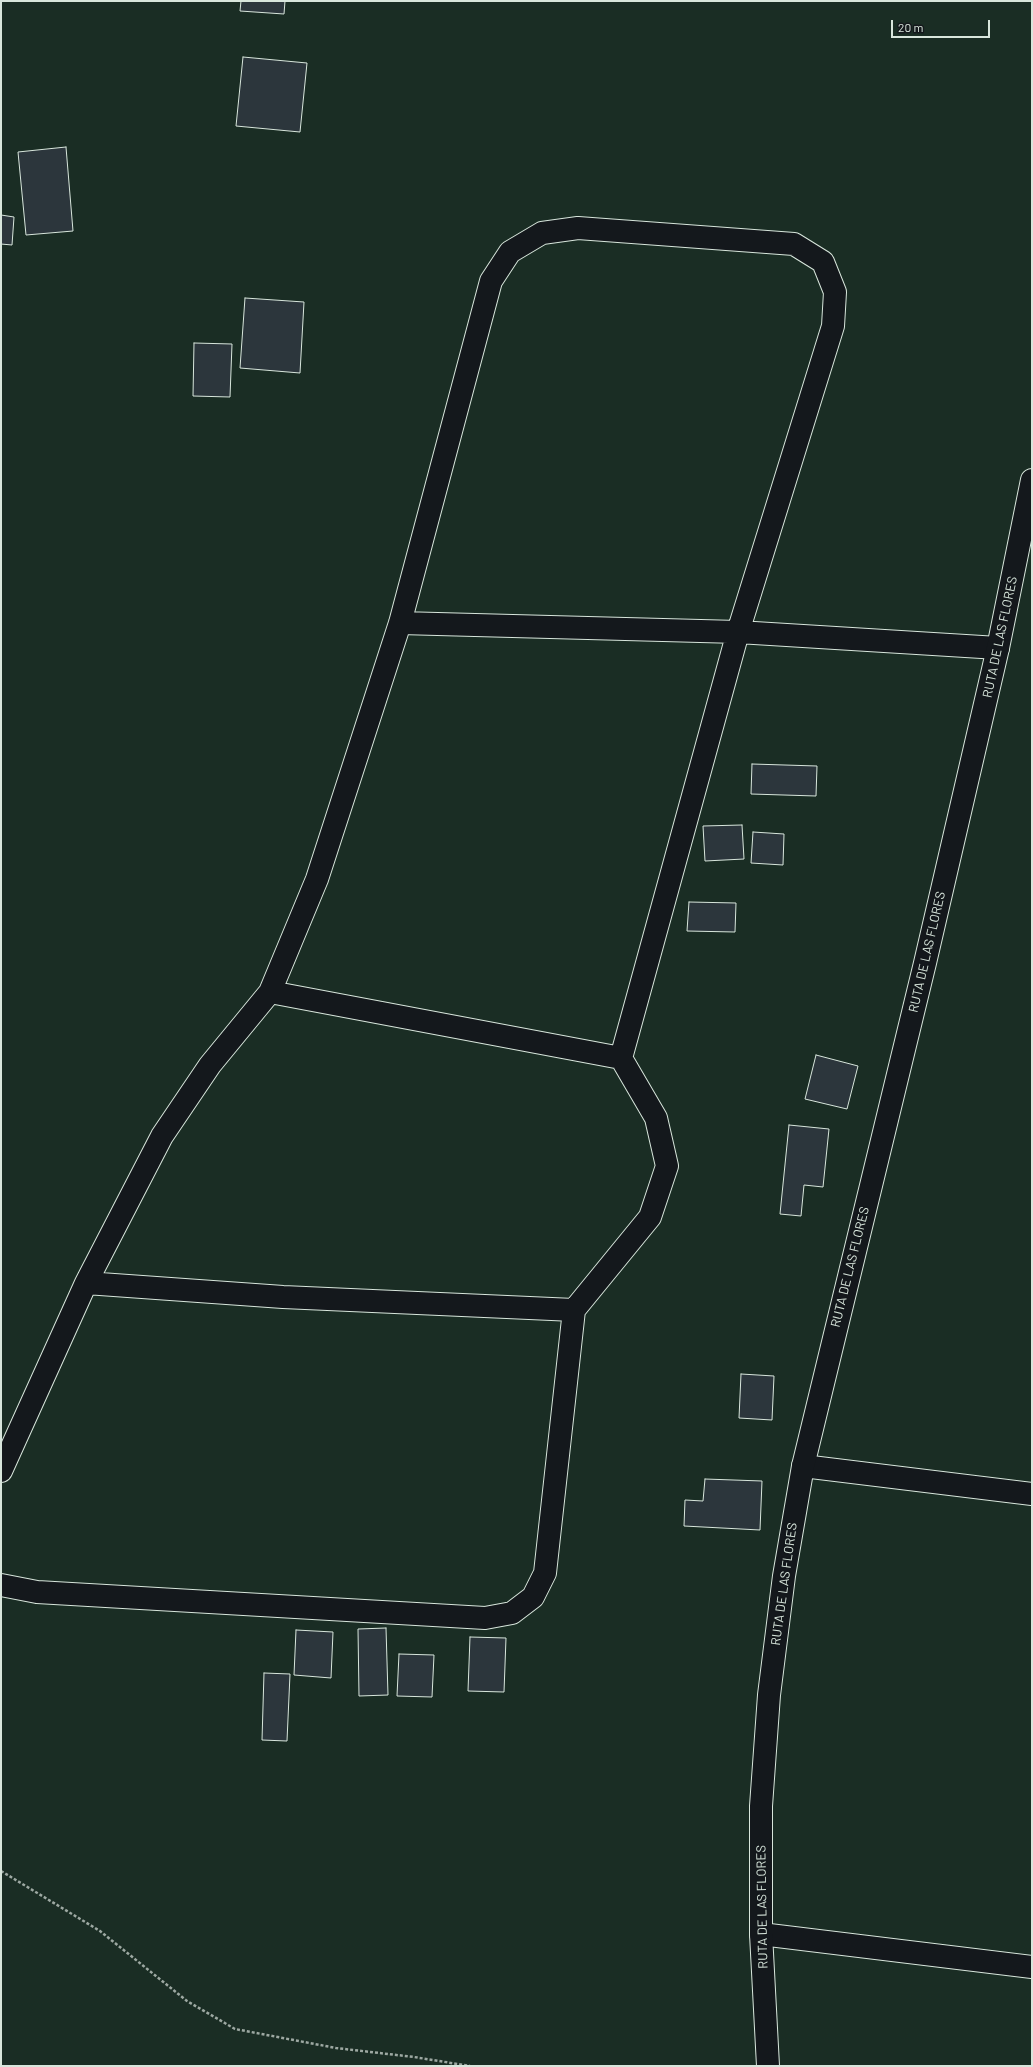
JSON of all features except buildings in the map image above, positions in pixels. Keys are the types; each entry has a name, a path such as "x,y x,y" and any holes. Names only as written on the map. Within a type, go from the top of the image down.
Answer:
{"street":[{"path":"1,1470 86,1283 162,1136 210,1065 270,992 317,879 400,623 491,281 510,252 542,233 578,228 794,244 823,262 835,292 833,326 738,632 621,1058 656,1118 667,1166 650,1217 574,1310 545,1573 533,1597 512,1613 477,1618 37,1592 1,1585"},
{"name":"RUTA DE LAS FLORES","path":"768,2066 761,1934 761,1806 769,1695 784,1576 803,1466 925,963 998,648 1032,480"},
{"path":"400,623 738,632 998,648"},
{"path":"270,992 621,1058"},
{"path":"86,1283 282,1297 574,1310"},
{"path":"803,1466 1032,1494"},
{"path":"761,1934 1032,1967"}],"path":[{"path":"1,1871 100,1931 187,2001 235,2028 336,2048 414,2057 470,2066"}],"green space":[{"path":"1,1 1032,1 1032,2066 1,2066"}]}
